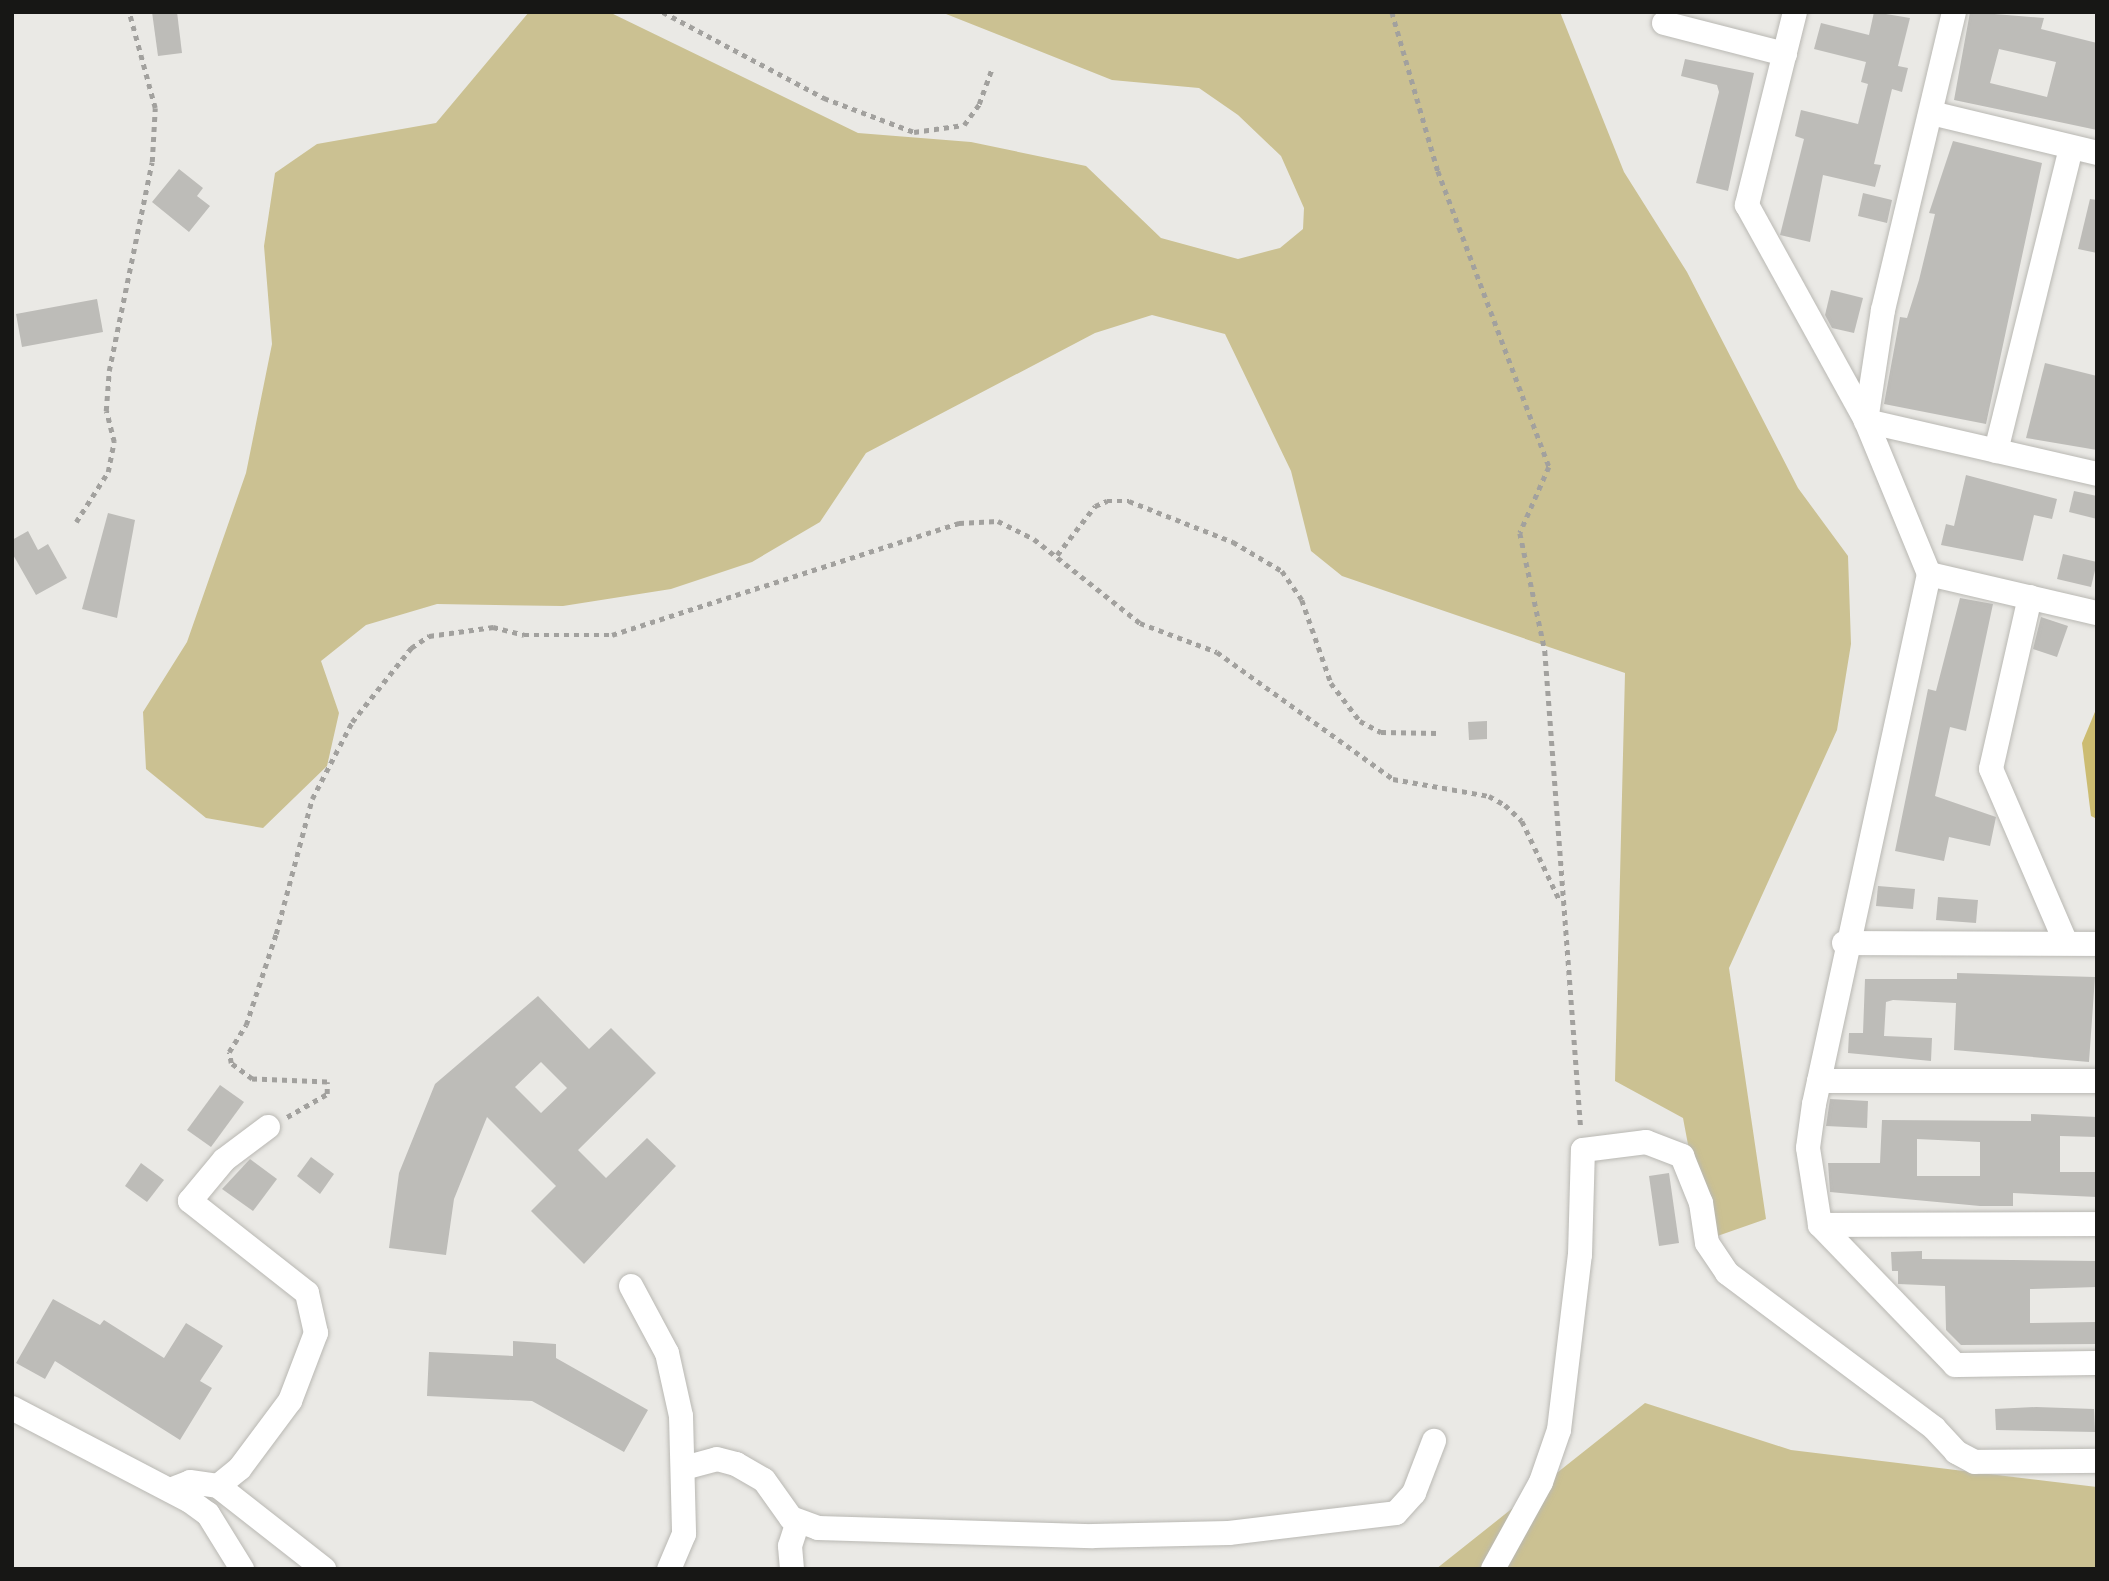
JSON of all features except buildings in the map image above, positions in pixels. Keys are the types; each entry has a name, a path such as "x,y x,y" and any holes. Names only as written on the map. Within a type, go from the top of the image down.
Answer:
{"street":[{"path":"1795,12 1747,205 1866,421 1929,574 1844,943 1819,1081 1808,1148 1820,1225 1955,1365 2097,1363"},
{"path":"1866,421 1883,310 1954,12"},
{"path":"1664,23 1785,54"},
{"path":"1931,113 2097,153"},
{"path":"1996,451 2071,147"},
{"path":"1866,421 2097,474"},
{"path":"1929,574 2097,614"},
{"path":"2030,597 1991,769 2066,943"},
{"path":"1844,943 2097,944"},
{"path":"1819,1081 2097,1081"},
{"path":"218,1486 240,1468 290,1401 316,1332 307,1293 190,1201 223,1160 268,1127"},
{"path":"1493,1569 1541,1482 1559,1430 1580,1255 1583,1150 1646,1142 1682,1156 1701,1203 1707,1243 1727,1273 1934,1428 1956,1452 1976,1462 2097,1461"},
{"path":"1820,1225 2097,1224"},
{"path":"631,1286 667,1353 684,1468 684,1534 669,1569"},
{"path":"12,1408 173,1489 208,1514 242,1569"},
{"path":"684,1468 717,1459 736,1464 764,1480 798,1522 1093,1536 1377,1520 1409,1503 1434,1441"},
{"path":"173,1489 190,1482 218,1486 324,1569"},
{"path":"792,1569 790,1546 798,1522"}],"path":[{"path":"76,522 108,472 114,442 106,411 109,371 152,162 155,108 130,12"},
{"path":"663,12 824,97 914,132 964,125 979,104 992,68"},
{"path":"1392,12 1438,171 1549,467 1520,533 1545,651 1560,901 1583,1150"},
{"path":"1057,555 1095,506 1107,501 1129,501 1234,542 1282,571 1302,600 1331,683 1360,720 1381,732 1438,733"},
{"path":"268,1127 327,1094 327,1082 252,1079 231,1063 229,1052 246,1025 272,947 312,799 352,722 411,648 429,636 493,627 524,635 612,635 959,523 998,521 1057,555 1140,623 1202,643 1241,666 1259,688 1376,770 1506,805 1522,821 1560,901"}],"shaded area":[{"path":"529,12 609,12 858,133 971,142 1086,166 1161,238 1238,259 1280,248 1303,229 1304,208 1281,156 1238,115 1199,88 1112,80 941,12 1560,12 1624,172 1687,272 1798,488 1848,556 1851,644 1837,730 1729,968 1766,1219 1706,1240 1683,1118 1615,1081 1625,673 1342,576 1311,551 1291,471 1225,334 1152,315 1095,333 866,453 820,522 752,562 671,589 563,606 437,604 366,625 321,661 339,713 327,766 263,828 206,818 146,769 143,712 187,642 246,473 272,344 264,246 275,173 317,144 436,123"},
{"path":"2097,707 2097,819 2091,816 2082,743"},
{"path":"1645,1403 1791,1450 2097,1487 2097,1569 1436,1569"}]}
